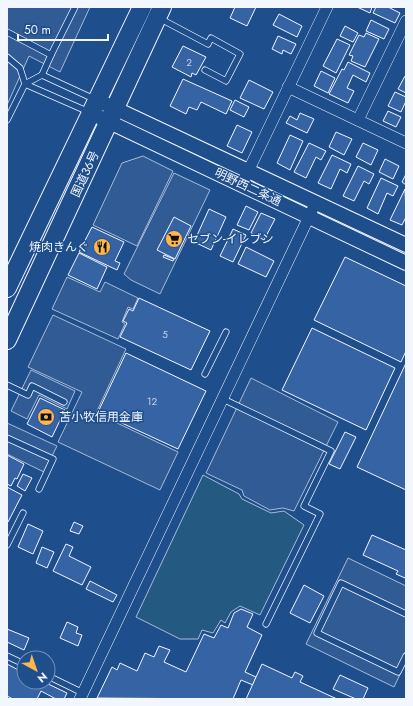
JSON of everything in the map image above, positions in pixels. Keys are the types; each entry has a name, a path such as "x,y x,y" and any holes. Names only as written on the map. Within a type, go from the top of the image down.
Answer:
{"highway":[{"name":"国道36号","path":"7,288 142,7"},
{"name":"国道36号","path":"7,340 160,12"}],"street":[{"path":"242,184 327,7"},
{"path":"358,120 406,21"},
{"path":"288,87 406,143"},
{"name":"明野西二条通","path":"94,106 242,184 406,262"},
{"name":"明野西二条通","path":"112,116 249,170 406,245"},
{"path":"82,696 316,202"}],"lane":[{"path":"7,120 25,84 42,75 75,7"},
{"path":"160,12 208,44 211,38 240,54 226,81 205,70"},
{"path":"7,32 51,55"},
{"path":"7,57 20,68 25,84"},
{"path":"42,75 94,106"},
{"path":"25,84 94,106"},
{"path":"205,374 226,332"},
{"path":"7,385 28,395 32,386 64,402"},
{"path":"222,399 331,451 304,506 320,514 266,624"},
{"path":"7,438 53,459 39,489"},
{"path":"7,545 23,513"},
{"path":"406,614 341,583 317,633 398,672 406,656"},
{"path":"56,681 82,696"}],"shaded area":[{"path":"7,7 90,7 60,72 29,56 7,105"},
{"path":"143,156 173,171 137,246 93,225 122,163"},
{"path":"174,173 210,190 160,294 131,280 124,274"},
{"path":"67,277 100,292 105,282 138,298 133,309 128,307 122,322 125,324 118,339 52,309"},
{"path":"53,315 126,349 96,413 178,452 160,490 58,442 82,392 28,367"},
{"path":"31,370 75,391 67,409 39,395 27,419 11,411"},
{"path":"251,378 338,422 294,511 283,508 270,510 244,496 242,490 206,473"},
{"path":"7,423 57,446 44,472 7,454"},
{"path":"203,475 239,494 242,499 271,513 284,511 304,525 260,615 240,606 231,612 225,623 221,620 213,633 202,630 198,639 180,639 136,617"},
{"path":"348,558 406,586 406,662 394,687 306,644"}],"building":[{"path":"235,7 256,7 247,26 230,18"},
{"path":"357,7 372,7 370,13"},
{"path":"376,7 388,7 400,13 395,23 373,13"},
{"path":"279,14 302,26 297,37 273,25"},
{"path":"371,20 389,29 384,39 366,31"},
{"path":"345,26 358,33 353,42 340,36"},
{"path":"366,33 379,39 365,67 351,61 353,56 349,55 359,35 364,37"},
{"path":"278,36 296,44 291,54 283,50 282,54 272,49"},
{"path":"337,39 350,45 336,73 323,66"},
{"path":"183,46 206,57 196,75 192,73 191,77 172,67"},
{"path":"348,62 370,73 366,82 353,75 347,88 354,91 348,103 329,94 342,69 344,70"},
{"path":"321,71 335,78 328,93 314,86"},
{"path":"405,76 406,77 406,93 398,89"},
{"path":"183,79 232,101 226,114 201,102 197,110 189,107 186,114 170,106"},
{"path":"249,80 273,92 264,109 240,98"},
{"path":"395,92 406,97 406,101 401,112 388,106"},
{"path":"235,100 249,107 244,117 230,110"},
{"path":"388,111 401,117 396,127 383,121"},
{"path":"300,113 314,119 307,133 286,123 290,116 297,120"},
{"path":"237,125 252,132 242,153 227,146"},
{"path":"336,132 352,139 344,155 329,147"},
{"path":"290,135 303,141 290,170 277,163"},
{"path":"309,143 326,151 321,160 316,157 306,178 294,172"},
{"path":"363,143 378,150 371,165 356,157"},
{"path":"332,155 351,164 347,173 340,169 331,189 318,183"},
{"path":"385,159 399,166 393,179 379,172"},
{"path":"358,166 374,174 369,184 364,181 354,201 343,196"},
{"path":"406,174 406,185 402,182"},
{"path":"381,178 398,186 393,196 387,193 378,214 367,208"},
{"path":"405,189 406,217 402,225 390,220"},
{"path":"246,206 258,212 249,230 237,225"},
{"path":"209,209 226,217 211,250 194,242"},
{"path":"261,213 275,219 264,240 251,233"},
{"name":"セブン-イレブン","path":"174,217 191,226 175,259 157,250"},
{"name":"焼肉きんぐ","path":"92,227 124,242 115,261 120,263 117,270 79,252"},
{"path":"233,229 246,235 233,262 220,256"},
{"path":"246,247 274,261 266,277 238,264"},
{"path":"79,253 107,267 97,289 68,275"},
{"path":"164,255 174,259 173,261 163,257"},
{"path":"345,257 406,286 406,351 401,362 314,320"},
{"path":"139,298 210,331 191,370 120,337 127,323 123,321 129,309 133,311"},
{"path":"312,328 395,368 366,430 282,390"},
{"path":"126,353 206,391 178,449 98,412"},
{"path":"406,363 406,490 357,467"},
{"name":"苫小牧信用金庫","path":"40,398 65,410 52,437 27,424"},
{"path":"345,432 356,437 340,469 329,464"},
{"path":"7,455 24,464 17,479 15,478 11,486 7,484"},
{"path":"23,474 32,478 25,491 17,486"},
{"path":"7,487 22,495 8,522 7,521"},
{"path":"74,522 83,526 79,534 70,531"},
{"path":"28,524 43,531 33,554 18,547"},
{"path":"372,535 406,550 405,578 396,574 398,571 363,555"},
{"path":"66,544 73,547 69,556 91,567 82,585 53,571"},
{"path":"42,547 54,552 47,568 36,563"},
{"path":"90,581 117,595 113,602 86,589"},
{"path":"304,585 324,596 310,623 290,613"},
{"path":"241,609 253,614 247,627 262,635 245,672 256,677 253,685 241,680 233,699 97,698 112,667 117,670 120,663 137,671 145,653 154,657 159,646 170,650 164,662 186,672 204,634 214,638 221,625 228,628 234,613"},
{"path":"67,622 78,627 76,633 82,635 78,646 60,638"},
{"path":"7,629 29,638 24,650 7,642"},
{"path":"7,664 16,669 16,690 56,690 56,688 67,693 64,699 56,699 41,691 37,699 13,699 7,696"},
{"path":"262,664 292,678 295,672 303,676 300,682 337,699 246,699"},
{"path":"340,675 368,688 363,699 356,699 333,689"}],"place":[{"name":"セブン-イレブン","path":"174,239"},
{"name":"焼肉きんぐ","path":"102,247"},
{"name":"苫小牧信用金庫","path":"46,417"}]}
